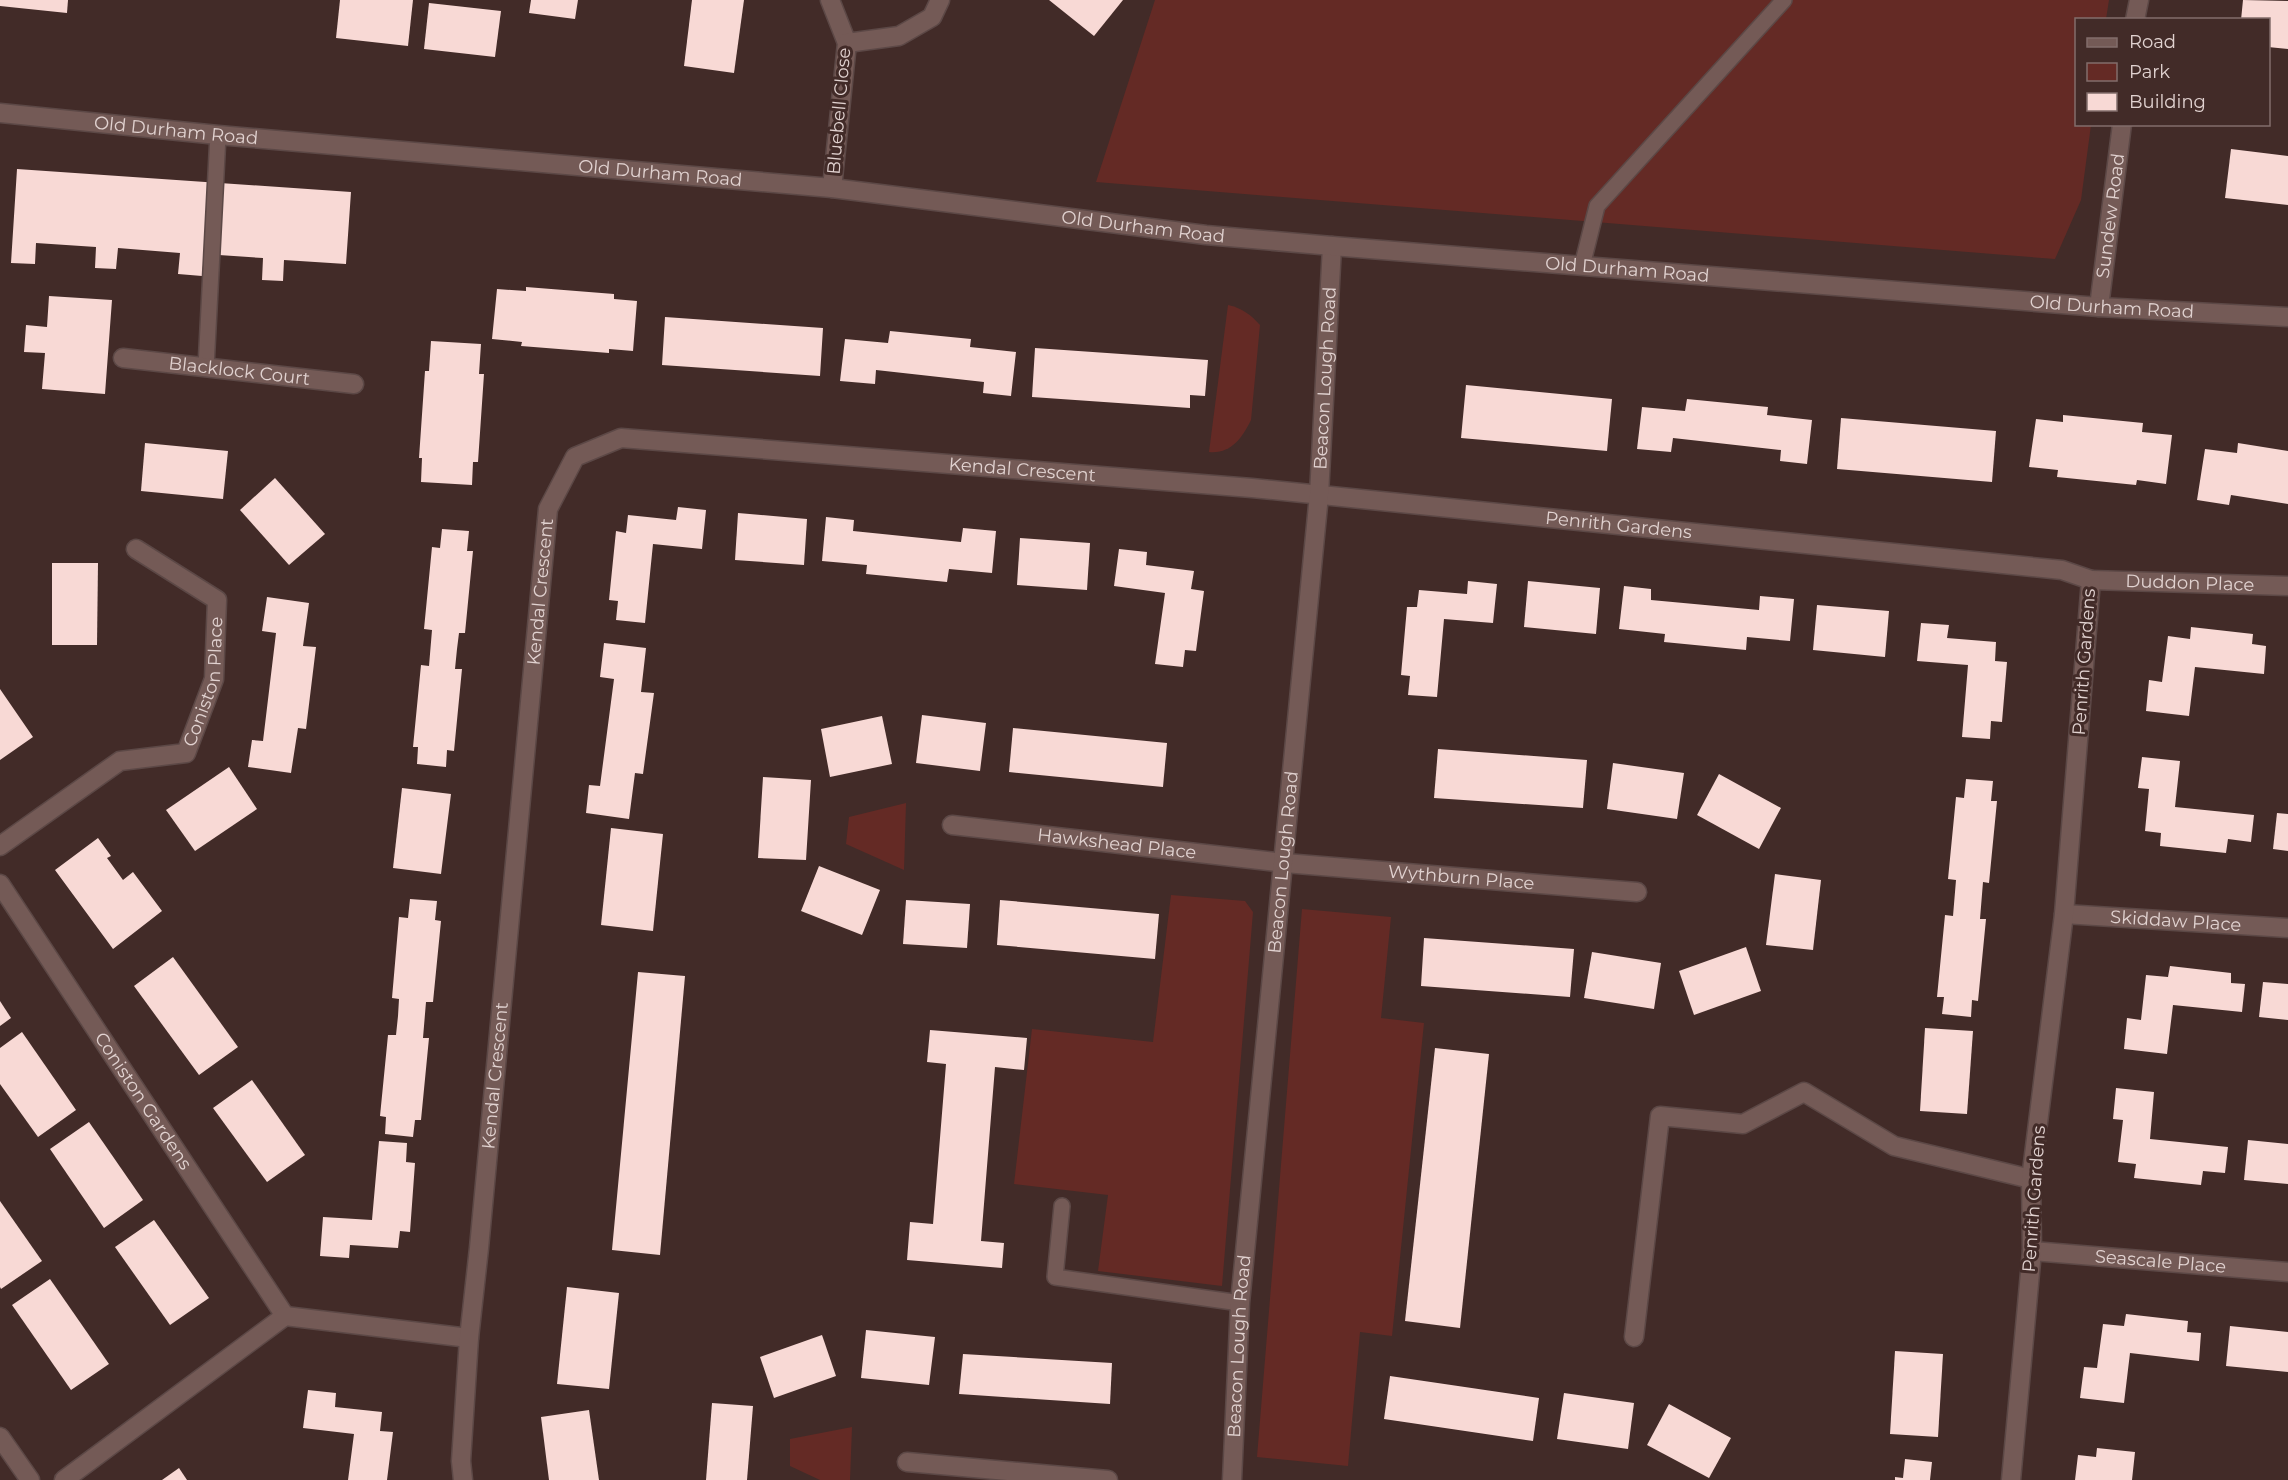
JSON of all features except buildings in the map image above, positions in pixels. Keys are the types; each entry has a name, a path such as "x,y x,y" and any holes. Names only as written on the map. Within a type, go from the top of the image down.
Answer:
{"street":[{"name":"Bluebell Close","path":"830,0 847,43 832,188"},
{"path":"847,43 899,36 932,17 940,0"},
{"path":"2135,18 2139,0"},
{"name":"Old Durham Road","path":"0,113 218,135 832,188 1206,235 2099,307 2288,317"},
{"name":"Sundew Road","path":"2099,307 2122,126"},
{"name":"Beacon Lough Road","path":"1232,1480 1240,1303 1285,863 1319,495 1332,246"},
{"name":"Blacklock Court","path":"123,358 354,384"},
{"name":"Kendal Crescent","path":"463,1480 461,1461 469,1338 548,509 575,457 621,438 1319,495"},
{"name":"Penrith Gardens","path":"1319,495 2062,570 2091,580 2064,914 2031,1179 2032,1251 2011,1480"},
{"name":"Coniston Place","path":"0,846 120,761 186,753 214,679 217,600 136,549"},
{"name":"Duddon Place","path":"2091,580 2288,586"},
{"name":"Hawkshead Place","path":"952,825 1285,863"},
{"name":"Wythburn Place","path":"1285,863 1636,892"},
{"name":"Coniston Gardens","path":"0,884 285,1316"},
{"name":"Skiddaw Place","path":"2064,914 2288,928"},
{"path":"1634,1337 1660,1116 1743,1124 1804,1092 1894,1146 2031,1179"},
{"name":"Seascale Place","path":"2032,1251 2288,1272"},
{"path":"64,1480 285,1316 469,1338"},
{"path":"0,1437 30,1480"},
{"path":"907,1462 1108,1480"}],"lane":[{"path":"1582,266 1597,206 1784,0"},
{"path":"206,367 218,135"},
{"path":"1062,1206 1055,1277 1240,1303"}],"green space":[{"path":"1155,0 2109,0 2106,18 2075,18 2075,126 2091,126 2081,200 2055,259 1096,182"},
{"path":"1228,305 1246,312 1260,325 1251,420 1244,433 1230,448 1209,452"},
{"path":"906,803 904,870 846,844 849,817"},
{"path":"1171,895 1245,901 1253,912 1222,1286 1098,1271 1108,1195 1014,1184 1032,1029 1153,1042"},
{"path":"1302,909 1391,917 1381,1018 1424,1023 1392,1336 1360,1332 1348,1466 1257,1457"},
{"path":"852,1427 850,1480 820,1480 790,1466 790,1439"}]}
